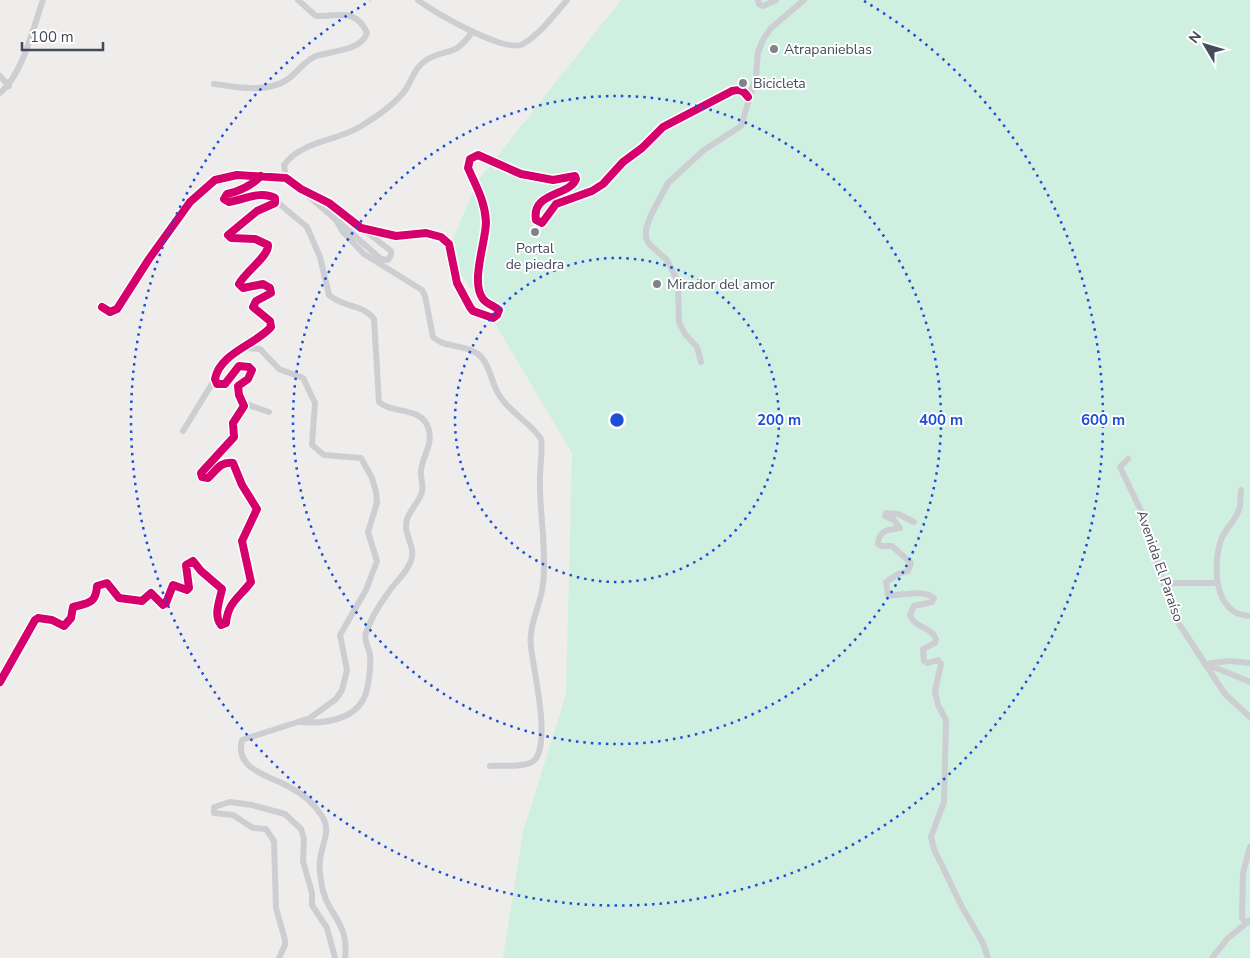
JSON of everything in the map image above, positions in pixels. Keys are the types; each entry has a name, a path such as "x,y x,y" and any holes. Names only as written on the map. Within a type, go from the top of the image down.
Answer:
{"street":[{"path":"0,93 9,86 18,68 43,0"},
{"path":"214,84 242,88 269,87 285,83 315,57 347,48 365,37 367,32 365,27 352,17 339,14 316,16 298,0"},
{"path":"418,0 472,32 508,45 519,46 558,12 567,0"},
{"path":"758,0 759,4 763,6 776,0"},
{"path":"701,362 697,347 685,334 679,322 678,282 667,260 649,244 646,238 646,229 651,214 668,183 704,150 741,126 748,97 756,76 758,52 764,40 770,29 804,0"},
{"path":"286,178 284,165 287,160 313,145 350,132 361,126 399,97 425,60 460,47 472,32"},
{"path":"0,76 9,86"},
{"path":"361,228 396,236 426,233 445,240 451,253 457,283 470,307 473,311 493,318 499,310 484,299 479,288 480,255 486,222 480,190 468,168 470,159 478,155 521,174 553,180 574,176 576,179 573,185 551,195 537,208 536,220 542,223 556,204 592,191 602,184 623,162 642,148 663,127 732,91 744,92 748,97"},
{"path":"102,307 110,312 117,310 190,202 215,180 237,174 286,178 348,228 380,259 388,260 391,256 391,251 328,203 301,189"},
{"path":"261,176 239,192 225,195 225,200 229,202 257,195 273,196 307,227 320,257 329,295 341,303 363,308 374,319 379,402 422,418 429,429 430,439 420,473 423,490 407,519 407,530 414,548 411,561 402,576 388,592 366,634 365,642 370,655 367,686 363,700 353,711 342,718 312,722 300,721"},
{"path":"183,432 227,358 245,348 271,327 270,321 253,307 256,301 271,293 270,288 264,284 243,288 239,284 250,269 267,252 268,246 260,240 231,238 228,235 257,211 270,207 276,200"},
{"path":"336,220 343,232 364,254 422,290 425,296 433,336 440,342 469,348 481,356 501,399 534,429 541,439 540,482 546,558 543,587 531,633 538,685 541,731 538,753 534,761 526,764 490,766"},
{"path":"245,348 260,349 279,368 303,378 316,403 312,445 324,455 361,458 372,478 376,492 377,503 368,532 377,561 366,590 340,635 347,670 342,690 329,706 300,721 242,740 240,749 242,757 259,774 297,792 314,806 327,825 320,859 321,879 324,898 343,927 345,958"},
{"path":"0,682 35,620 45,618 64,626 71,618 74,607 93,601 96,598 97,586 107,583 119,598 136,602 142,601 151,593 163,605 166,603 173,585 187,590 189,588 186,565 193,561 201,571 221,586 218,621 221,625 226,623 227,611 251,582 242,541 258,509 242,485 233,463 224,463 219,466 208,478 202,477 201,473 234,437 233,423 243,410 243,403 237,390 238,386 252,375 249,366 239,366 225,384 217,384 215,379"},
{"path":"243,403 269,412"},
{"name":"Avenida El Paraíso","path":"1128,459 1120,467 1142,513 1163,583 1179,624 1207,663 1225,694 1250,717"},
{"path":"1241,490 1238,512 1221,540 1217,583 1227,605 1237,613 1250,616"},
{"path":"914,522 898,514 886,513 885,516 894,520 900,528 886,530 881,535 878,544 880,546 892,546 911,563 908,572 898,574 886,582 888,595 906,593 930,595 934,598 932,602 914,606 910,616 913,622 930,630 936,639 935,643 923,649 924,661 928,663 938,660 941,664 935,690 938,704 946,720 944,802 931,837 937,855 962,907 983,943 988,958"},
{"path":"1163,583 1217,583"},
{"path":"1207,663 1230,661 1250,663"},
{"path":"1207,663 1250,682"},
{"path":"279,958 285,945 276,908 274,840 266,829 253,828 233,815 214,813 214,807 218,805 230,802 284,814 301,829 304,839 303,861 312,893 312,905 327,928 335,958"},
{"path":"1212,958 1248,921 1242,918 1243,873 1250,847"}],"green space":[{"path":"621,0 1250,0 1250,958 503,958 523,832 566,694 572,453 483,303 446,255 477,182"}],"cycle path":[{"path":"102,307 110,312 117,309 149,259 190,202 215,180 237,175 286,178 301,189 329,203 361,228 396,236 426,233 441,237 449,244 457,283 470,307 473,311 493,318 499,310 486,302 479,292 478,272 486,222 482,200 468,168 470,159 478,155 521,174 553,180 575,176 576,179 567,189 545,199 539,204 536,211 536,220 542,223 556,204 592,191 603,184 623,162 642,148 663,127 732,91 741,91 748,97"},
{"path":"0,682 35,620 38,618 52,620 64,626 71,618 73,607 93,599 97,586 107,583 119,598 142,601 151,593 163,605 166,603 173,585 187,590 189,588 186,565 193,561 201,571 222,589 217,612 221,625 226,623 232,605 251,582 242,541 257,509 242,485 233,463 221,465 208,478 202,477 201,473 234,437 233,423 244,406 239,395 238,386 248,379 252,370 249,367 239,366 225,384 217,384 215,379 218,370 231,356 271,327 270,321 253,307 256,301 271,293 270,288 263,284 243,288 239,284 265,254 268,245 255,239 231,238 228,235 257,211 275,203 275,198 258,195 229,202 224,199 227,194 246,188 261,176"}],"place":[{"name":"Atrapanieblas","path":"774,49"},
{"name":"Bicicleta","path":"743,83"},
{"name":"Portal de piedra","path":"535,232"},
{"name":"Mirador del amor","path":"657,284"}]}
